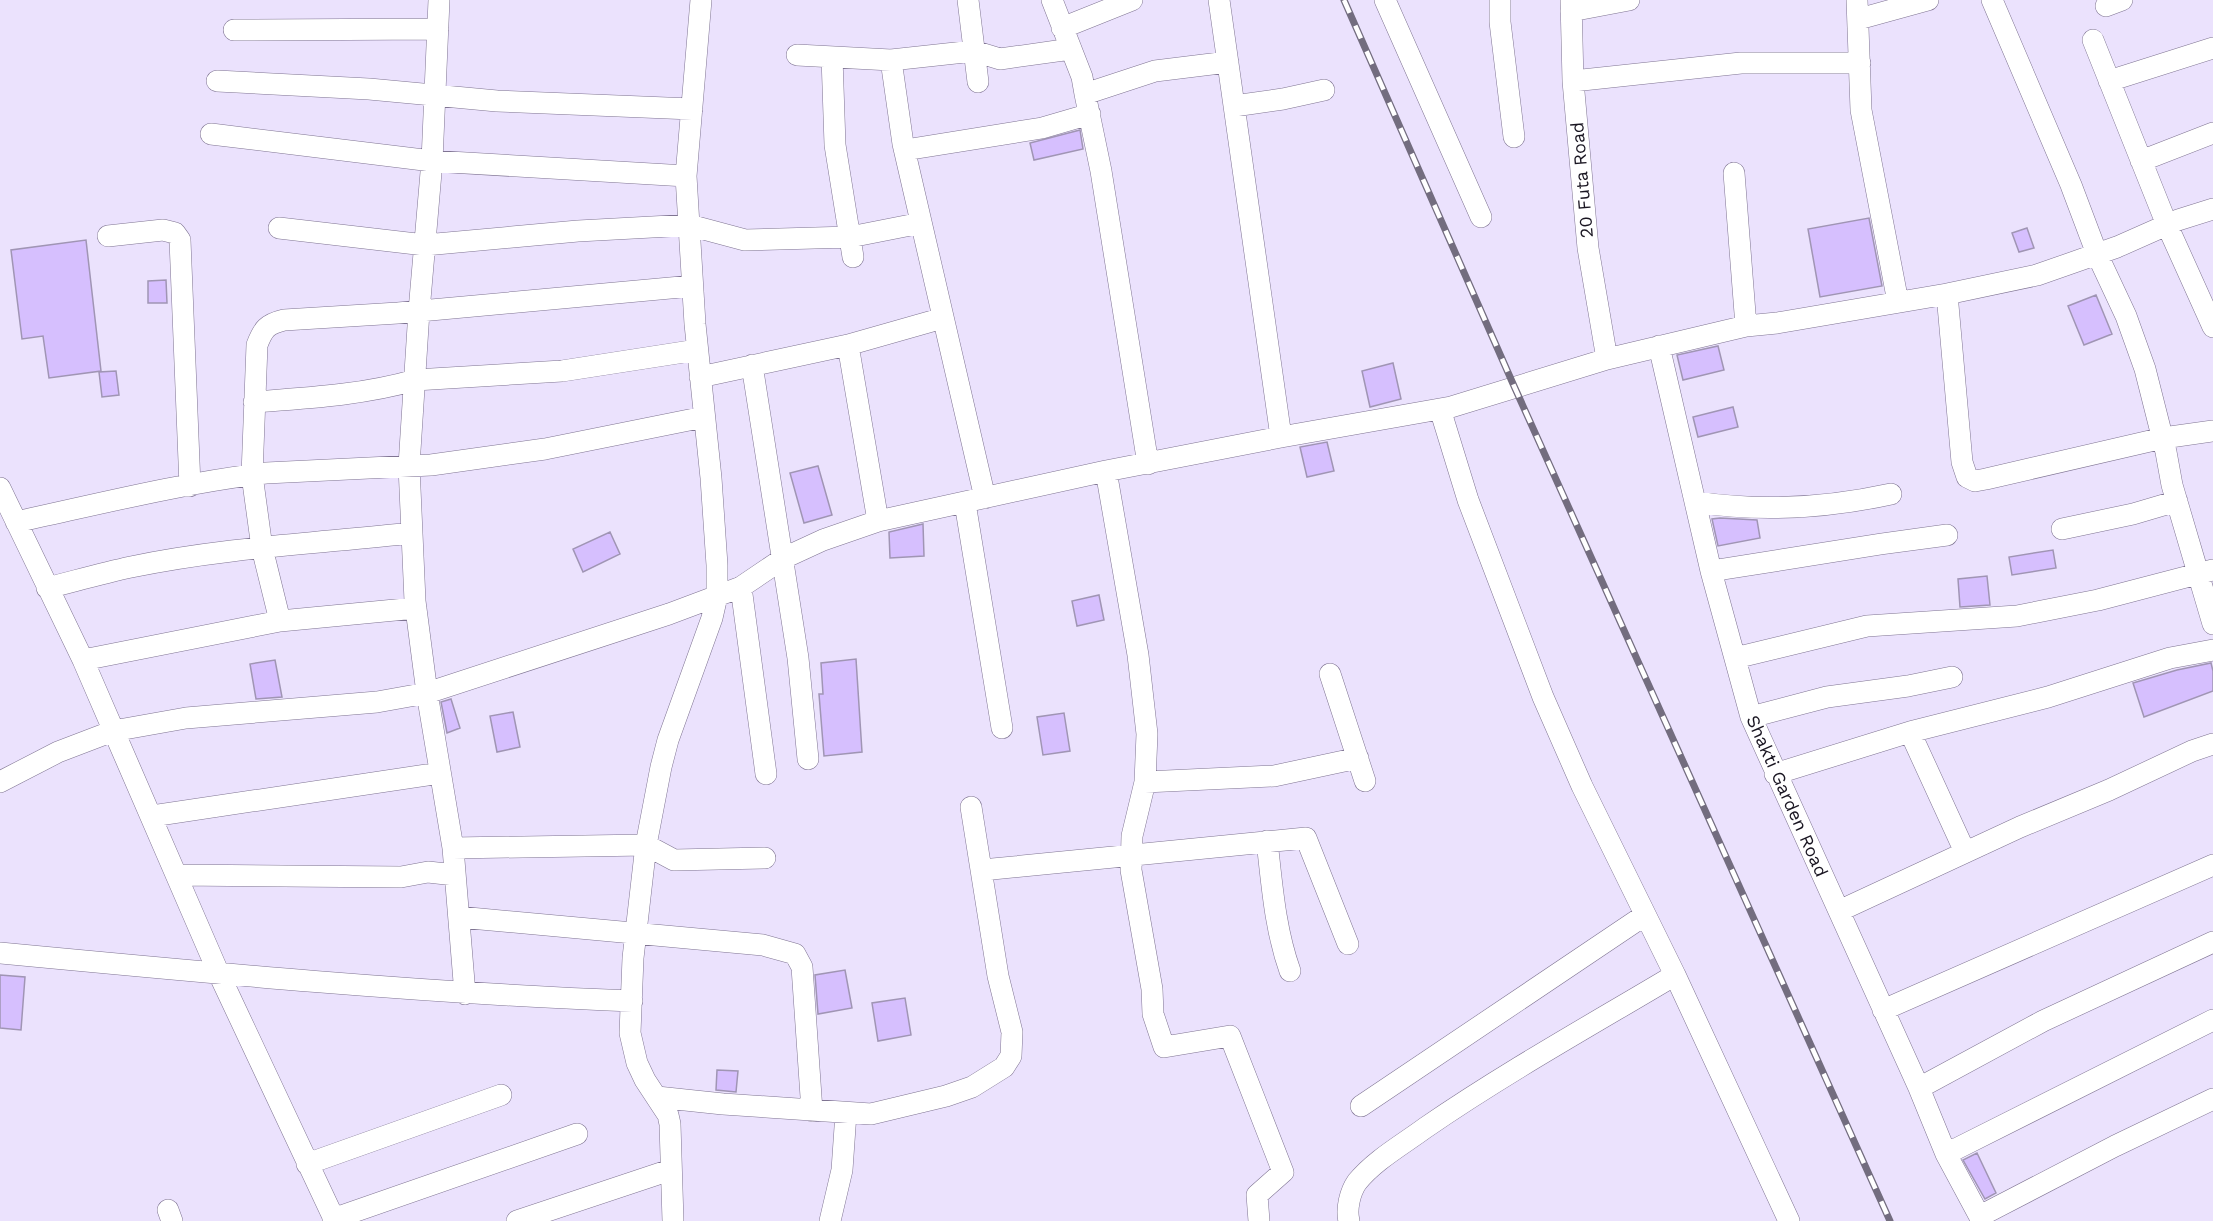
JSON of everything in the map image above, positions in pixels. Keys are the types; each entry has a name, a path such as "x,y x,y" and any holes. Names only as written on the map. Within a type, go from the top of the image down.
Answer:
{"street":[{"path":"439,0 432,160 418,311 409,466 416,608 427,693 453,848 465,994"},
{"path":"673,1221 668,1115 645,1080 637,1063 630,1033 636,934 646,846 668,740 712,618 717,596 717,565 692,286 686,176 701,0"},
{"path":"968,0 978,82"},
{"path":"1053,0 1082,77 1088,104 1101,171 1148,464"},
{"path":"1062,28 1132,0"},
{"path":"1219,0 1281,436"},
{"path":"1385,0 1481,217"},
{"path":"1500,0 1500,22 1514,137"},
{"path":"1571,6 1629,0"},
{"path":"1898,302 1861,110 1858,9 1928,0"},
{"path":"1992,0 2071,185 2097,254 2126,316 2145,369 2177,501 2206,571 2213,624"},
{"name":"20 Futa Road","path":"1571,6 1573,81 1588,248 1607,359"},
{"path":"234,30 438,29"},
{"path":"2093,40 2167,225 2205,290 2213,327"},
{"path":"2109,81 2213,48"},
{"path":"797,55 891,60 974,51 1000,59 1071,49"},
{"path":"832,57 835,145 851,247"},
{"path":"891,60 904,150 943,318 975,500 1002,728"},
{"path":"904,150 1042,128 1155,71 1228,62"},
{"path":"1573,81 1741,63 1860,63"},
{"path":"217,81 369,89 497,101 692,109"},
{"path":"1234,106 1324,90"},
{"path":"2141,161 2213,133"},
{"path":"211,134 432,160 686,176"},
{"path":"1734,173 1746,326"},
{"path":"0,782 58,752 113,730 186,718 377,702 427,693 669,614 741,587 784,558 823,540 878,521 1106,471 1281,436 1440,409 1607,359 1746,326 1777,323 1947,294 2037,275 2213,209"},
{"path":"279,228 424,245 578,231 689,225 745,240 851,247 921,223"},
{"path":"108,236 163,230 175,232 180,240 190,486"},
{"path":"280,621 262,549 252,475 257,345 262,331 270,323 692,286"},
{"path":"1947,294 1962,462 1967,477 1975,480 1986,479 2163,438 2213,431"},
{"path":"700,377 848,345 943,318"},
{"path":"848,345 878,521"},
{"name":"Shakti Garden Road","path":"1659,346 1711,572 1750,717 1919,1088 1946,1154 1981,1219"},
{"path":"254,402 314,397 397,385 415,380 562,371 698,350"},
{"path":"752,365 784,558 798,658 808,759"},
{"path":"1440,409 1468,500 1543,697 1582,786 1675,975 1789,1221"},
{"path":"16,522 252,475 431,465 545,449 705,417"},
{"path":"1106,471 1138,655 1146,734 1145,782 1132,837 1131,870 1152,988 1153,1014 1164,1047 1230,1036 1283,1172 1257,1195 1259,1221"},
{"path":"0,488 83,660 219,974 334,1220 577,1134"},
{"path":"1696,502 1714,505 1813,507 1854,502 1891,494"},
{"path":"2062,529 2133,514 2177,501"},
{"path":"47,588 131,567 262,549 412,533"},
{"path":"1711,572 1947,535"},
{"path":"1735,658 1867,626 2017,616 2098,600 2206,571"},
{"path":"741,587 766,774"},
{"path":"83,660 280,621 416,608"},
{"path":"1775,774 1910,732 2048,697 2169,658 2213,650"},
{"path":"1330,674 1365,781"},
{"path":"1750,717 1827,697 1952,677"},
{"path":"1910,732 1965,852"},
{"path":"1839,911 1965,852 2109,790 2192,751 2213,744"},
{"path":"1145,782 1274,776 1358,758"},
{"path":"152,816 440,772"},
{"path":"657,1097 871,1114 946,1096 972,1087 1004,1067 1011,1056 1012,1032 998,976 971,807"},
{"path":"982,870 1306,838 1348,944"},
{"path":"1267,842 1281,945 1290,970"},
{"path":"453,848 646,846 674,860 765,858"},
{"path":"1883,1010 2213,865"},
{"path":"177,875 400,877 428,872 455,875"},
{"path":"1361,1106 1645,915"},
{"path":"459,917 763,945 795,954 802,967 812,1111"},
{"path":"1919,1088 2043,1022 2213,942"},
{"path":"0,953 465,994 632,1001"},
{"path":"1349,1221 1347,1215 1350,1198 1357,1183 1379,1161 1460,1104 1675,975"},
{"path":"1946,1154 2213,1020"},
{"path":"307,1164 501,1095"},
{"path":"1981,1219 2115,1146 2213,1099"},
{"path":"830,1221 842,1170 846,1113"},
{"path":"517,1221 670,1170"}],"building":[{"path":"1080,130 1083,149 1034,160 1030,143"},
{"path":"1869,218 1882,286 1820,297 1808,229"},
{"path":"2027,228 2034,248 2019,252 2012,233"},
{"path":"86,240 101,371 49,378 43,336 22,339 11,250"},
{"path":"166,280 167,303 148,303 148,281"},
{"path":"2096,295 2112,334 2084,345 2068,306"},
{"path":"1718,346 1724,370 1683,380 1677,355"},
{"path":"1393,363 1401,399 1370,407 1362,371"},
{"path":"116,371 119,395 102,397 99,372"},
{"path":"1733,407 1738,427 1698,437 1693,417"},
{"path":"1327,442 1334,471 1307,477 1300,447"},
{"path":"818,466 832,515 804,523 790,473"},
{"path":"1712,519 1757,520 1760,538 1718,546"},
{"path":"923,524 924,556 890,558 889,532"},
{"path":"610,532 620,554 583,572 573,549"},
{"path":"2053,550 2056,568 2012,575 2009,557"},
{"path":"1987,576 1990,605 1960,607 1958,579"},
{"path":"1099,595 1104,620 1077,626 1072,601"},
{"path":"856,659 862,752 824,756 819,694 823,694 821,663"},
{"path":"275,660 282,697 256,699 250,664"},
{"path":"2211,663 2213,691 2144,717 2133,683"},
{"path":"451,699 460,728 447,733 441,702"},
{"path":"513,712 520,747 497,752 490,716"},
{"path":"1064,713 1070,751 1043,755 1037,717"},
{"path":"845,970 852,1008 818,1014 815,975"},
{"path":"0,975 25,977 21,1030 0,1028"},
{"path":"905,998 911,1035 878,1041 872,1003"},
{"path":"717,1070 738,1071 736,1092 716,1090"},
{"path":"1977,1153 1996,1193 1985,1199 1963,1160"}],"railway":[{"path":"1344,0 1514,386 1890,1221"}]}
